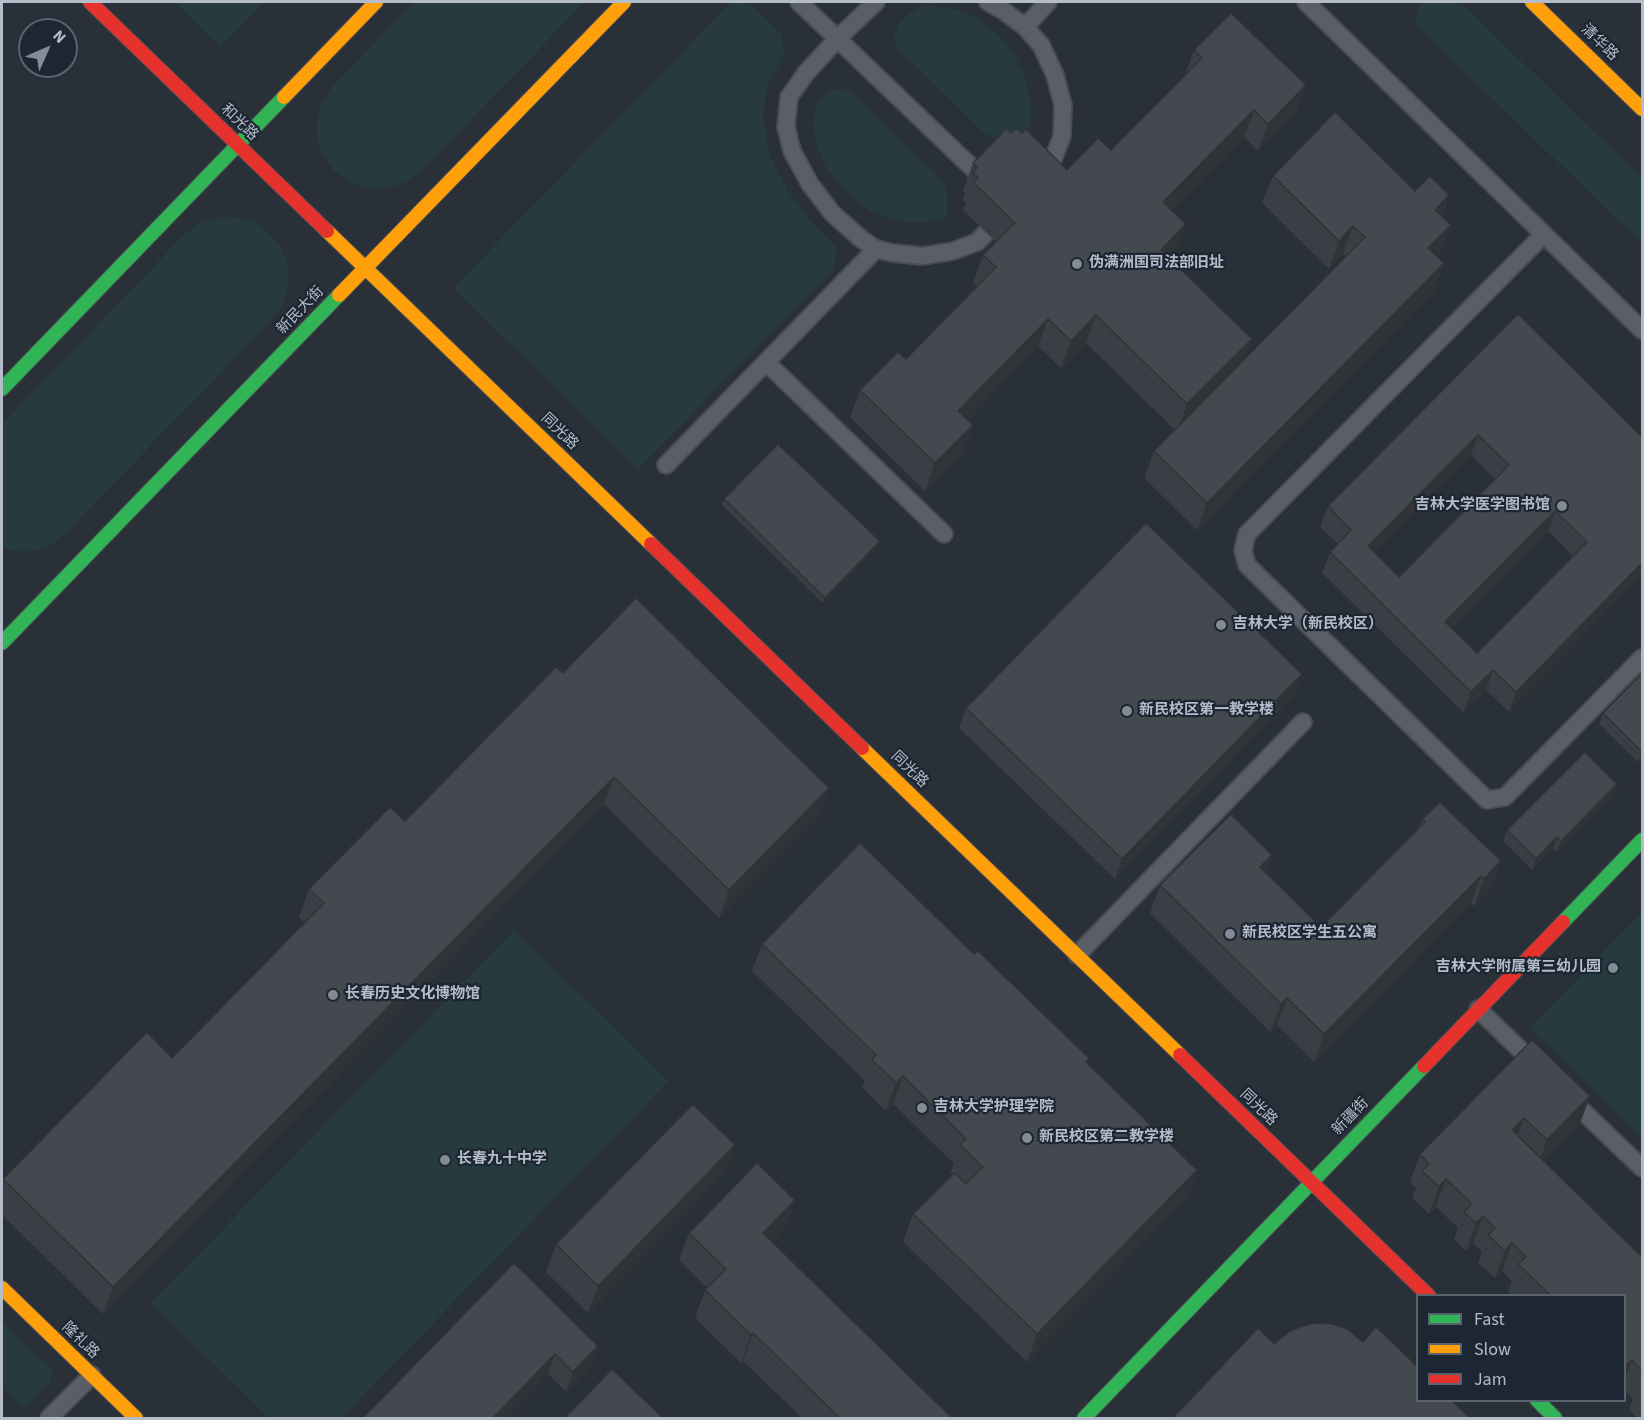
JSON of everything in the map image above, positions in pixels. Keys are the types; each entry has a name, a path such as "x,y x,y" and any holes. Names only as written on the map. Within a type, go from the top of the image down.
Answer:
{"street":[{"name":"和光路","path":"90,2 366,268"},
{"path":"2,389 376,2"},
{"name":"新民大街","path":"2,643 624,2"},
{"name":"清华路","path":"1532,2 1642,109"},
{"name":"同光路","path":"366,268 1427,1294"},
{"name":"新疆街","path":"1084,1419 1642,840"},
{"name":"隆礼路","path":"2,1288 136,1419"},
{"path":"1538,1402 1555,1419"}],"lane":[{"path":"800,2 995,190"},
{"path":"876,2 838,38 806,73 789,97 786,127 792,152 810,184 832,213 860,238 876,249 893,253 923,256 952,251 977,242 1012,206"},
{"path":"988,2 1004,10 1025,27 1041,45 1055,75 1063,105 1062,136 1050,167 1035,183"},
{"path":"1025,27 1048,2"},
{"path":"1306,2 1642,330"},
{"path":"1544,234 1247,534 1243,550 1247,565 1487,800 1505,797 1642,658"},
{"path":"666,465 876,249"},
{"path":"766,362 944,534"},
{"path":"1077,955 1303,722"},
{"path":"1478,1009 1544,1073"},
{"path":"1560,1089 1642,1168"},
{"path":"49,1419 92,1375"}],"green space":[{"path":"174,2 264,2 220,47"},
{"path":"414,2 585,2 421,171 406,182 387,188 368,188 350,183 334,171 323,156 317,138 317,119 322,101 334,85"},
{"path":"731,2 748,2 781,34 784,55 767,87 763,115 769,154 788,191 810,220 837,248 834,269 638,469 453,288"},
{"path":"1420,2 1460,2 1642,178 1642,243 1421,30 1415,20"},
{"path":"926,5 970,14 993,30 1012,51 1023,71 1030,97 1031,120 1027,140 1002,141 985,134 899,50 895,42 895,33 899,23 908,14"},
{"path":"841,89 852,93 941,179 947,191 947,218 922,223 894,220 870,211 846,191 827,169 816,145 813,122 816,107 822,98 830,91"},
{"path":"217,217 236,217 255,222 270,234 282,249 288,267 288,287 283,305 271,321 66,533 51,545 33,551 14,551 2,547 2,424 184,235 199,223"},
{"name":"吉林大学附属第三幼儿园","path":"1642,912 1642,1138 1530,1028"},
{"name":"长春九十中学","path":"514,930 669,1081 341,1418 269,1418 151,1303"},
{"path":"2,1321 52,1370 51,1381 24,1409 2,1387"}],"building":[{"name":"伪满洲国司法部旧址","path":"1231,13 1306,85 1268,124 1254,110 1163,202 1186,224 1161,250 1252,339 1187,404 1096,315 1071,341 1048,319 958,411 973,425 935,463 860,390 898,352 906,359 996,267 983,255 1015,223 973,182 978,178 973,173 977,167 973,163 1006,129 1011,133 1016,128 1022,133 1026,129 1067,170 1098,138 1111,150 1202,58 1194,50"},
{"path":"1335,112 1415,191 1430,176 1449,195 1435,210 1451,225 1428,248 1444,263 1207,503 1154,451 1365,237 1353,226 1339,241 1273,176"},
{"name":"吉林大学医学图书馆","path":"1518,314 1642,437 1642,563 1516,692 1493,670 1471,692 1330,552 1351,530 1328,506","holes":["1478,435 1509,465 1399,577 1368,546","1555,511 1587,542 1477,653 1445,622"]},
{"path":"778,444 880,541 825,598 724,499"},
{"name":"新民校区第一教学楼","path":"1146,523 1302,674 1122,859 966,708"},
{"name":"长春历史文化博物馆","path":"636,598 829,788 729,890 614,777 113,1287 3,1179 147,1032 172,1058 324,903 309,889 390,807 405,821 556,667 563,673"},
{"path":"1642,673 1642,752 1603,713"},
{"path":"1585,752 1617,784 1561,841 1557,837 1536,859 1507,830"},
{"name":"新民校区学生五公寓","path":"1440,802 1501,861 1484,879 1481,876 1324,1034 1287,998 1281,1004 1160,885 1231,814 1272,855 1260,867 1321,927 1425,822 1422,819"},
{"name":"新民校区第二教学楼","path":"860,843 974,954 978,951 1089,1058 1086,1062 1197,1170 1037,1334 913,1214 954,1173 966,1184 983,1167 960,1145 966,1139 903,1076 896,1083 872,1060 876,1055 762,944"},
{"path":"1532,1040 1590,1096 1547,1140 1524,1118 1512,1130 1642,1257 1642,1371 1632,1360 1626,1365 1626,1294 1549,1294 1518,1264 1526,1257 1512,1243 1505,1251 1488,1235 1495,1228 1483,1216 1476,1223 1464,1212 1472,1204 1446,1179 1439,1187 1422,1171 1429,1164 1420,1154"},
{"path":"693,1104 735,1145 598,1286 556,1244"},
{"path":"757,1163 795,1200 763,1233 953,1419 841,1419 753,1333 751,1335 705,1290 726,1269 689,1233"},
{"path":"514,1263 598,1346 573,1372 555,1354 492,1419 362,1419"},
{"path":"1315,1323 1332,1324 1347,1329 1363,1342 1376,1327 1416,1365 1416,1402 1453,1402 1471,1419 1172,1419 1258,1328 1274,1344 1289,1332"},
{"path":"612,1369 664,1419 564,1419"}],"traffic: fast":[{"path":"2,389 284,97"},
{"path":"2,643 339,295"},
{"path":"1563,922 1642,840"},
{"path":"1084,1418 1424,1066"},
{"path":"1539,1402 1555,1418"}],"traffic: slow":[{"path":"284,97 376,2"},
{"path":"339,295 624,2"},
{"path":"1532,2 1642,109"},
{"path":"327,231 651,544"},
{"path":"862,748 1180,1055"},
{"path":"2,1288 136,1418"}],"traffic: jam":[{"path":"90,2 327,231"},
{"path":"651,544 862,748"},
{"path":"1424,1066 1563,922"},
{"path":"1180,1055 1427,1294"}],"place":[{"name":"伪满洲国司法部旧址","path":"1077,264"},
{"name":"吉林大学医学图书馆","path":"1562,506"},
{"name":"吉林大学（新民校区）","path":"1221,625"},
{"name":"新民校区第一教学楼","path":"1127,711"},
{"name":"新民校区学生五公寓","path":"1230,934"},
{"name":"吉林大学附属第三幼儿园","path":"1613,968"},
{"name":"长春历史文化博物馆","path":"333,995"},
{"name":"吉林大学护理学院","path":"922,1108"},
{"name":"新民校区第二教学楼","path":"1027,1138"},
{"name":"长春九十中学","path":"445,1160"}]}
